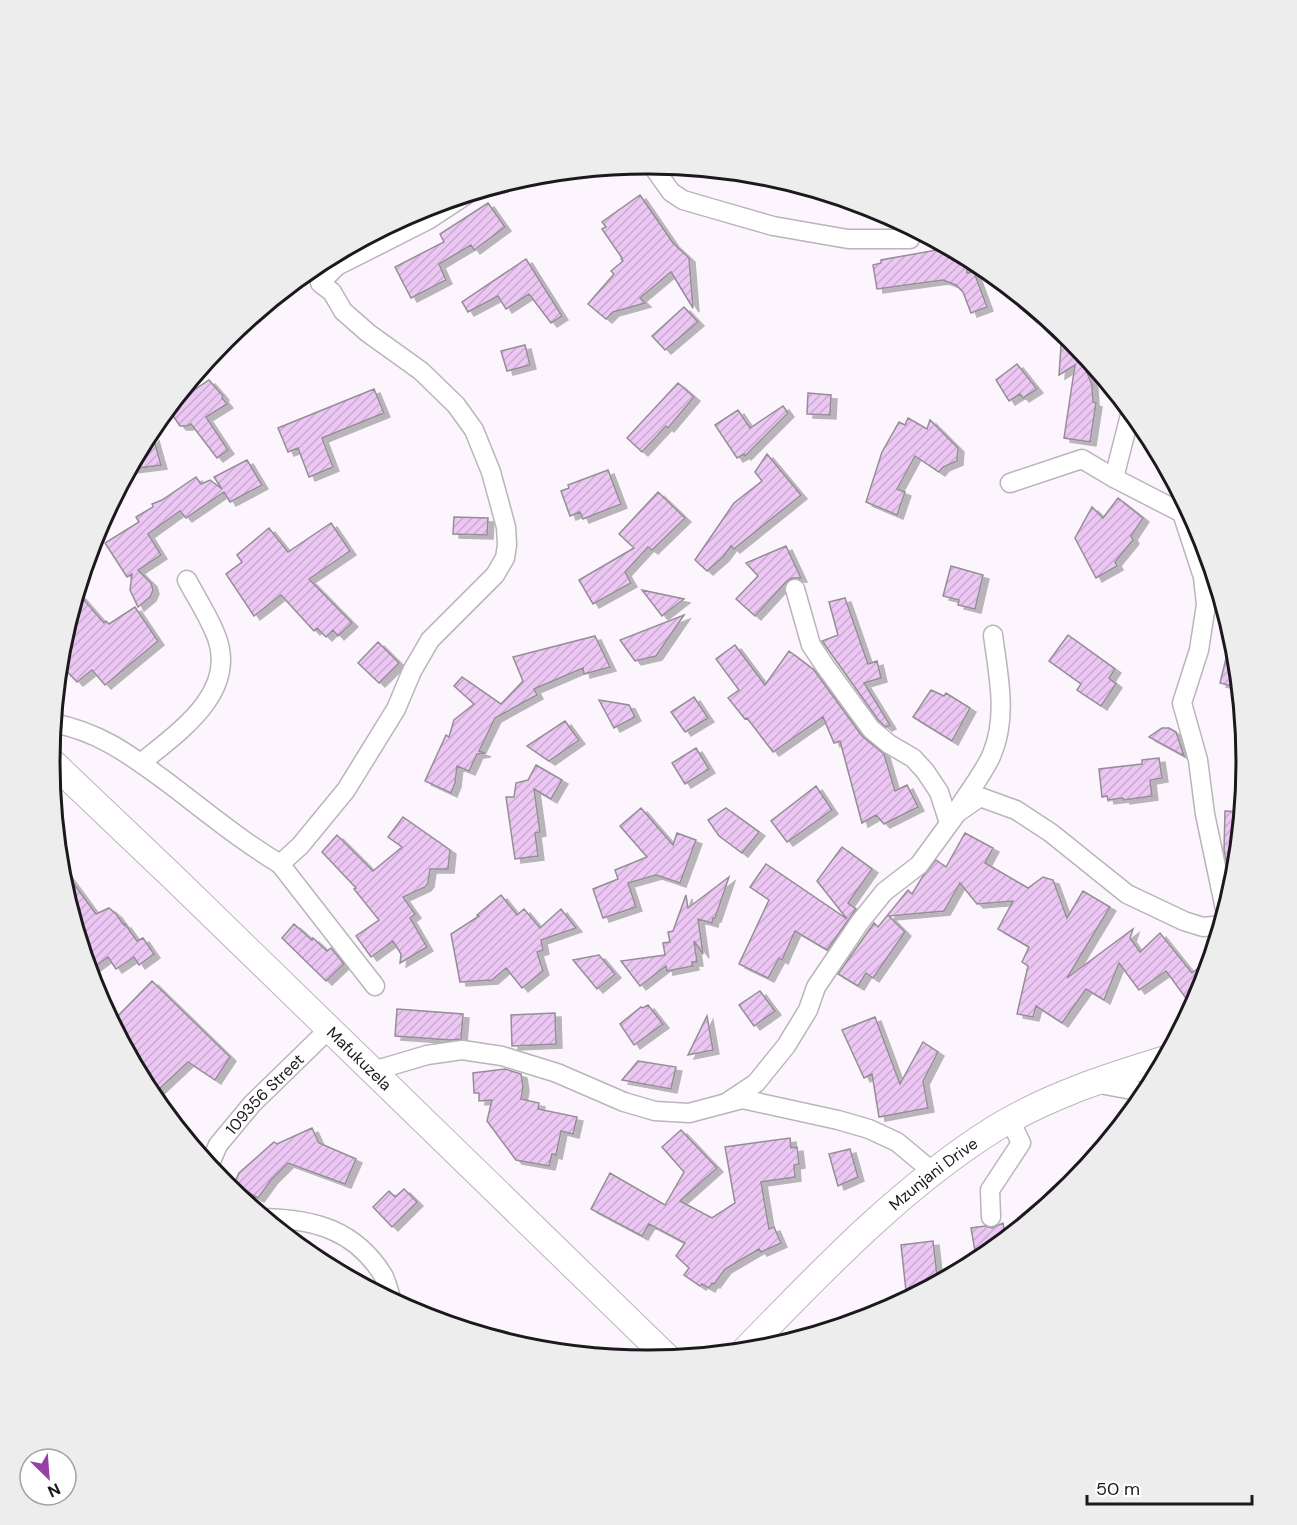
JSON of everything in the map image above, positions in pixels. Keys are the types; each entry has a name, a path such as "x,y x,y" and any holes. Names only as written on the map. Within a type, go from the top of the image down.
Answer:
{"main road":[{"name":"Mafukuzela","path":"60,770 660,1351"},
{"name":"Mzunjani Drive","path":"753,1342 901,1196 933,1172 1010,1120 1090,1082 1155,1062"}],"street":[{"path":"658,174 671,192 683,200 773,226 848,239 910,239"},
{"path":"320,275 439,213"},
{"path":"280,864 300,846 346,790 396,709 412,671 430,640 495,575 505,558 507,545 506,527 492,472 474,430 456,405 421,371 368,333 343,311 332,292 314,279"},
{"path":"1114,478 1128,422"},
{"path":"1010,483 1082,459 1181,512"},
{"path":"1184,521 1203,577 1206,605 1199,650 1182,704 1198,760 1205,814 1222,894"},
{"path":"141,763 194,719 213,693 219,674 218,638 187,580"},
{"path":"795,589 811,645 871,729 889,744 913,758 925,771 939,792 949,823"},
{"path":"726,1103 756,1083 786,1046 807,1010 816,987 860,922 884,892 919,865 940,838 992,755 999,731 1001,700 993,635"},
{"path":"61,724 76,727 97,736 141,763 280,864 375,986"},
{"path":"949,823 957,813 980,797 1016,810 1051,833 1126,894 1184,921 1203,927 1214,926"},
{"name":"109356 Street","path":"212,1158 218,1144 252,1104 329,1029"},
{"path":"373,1071 427,1055 462,1050 502,1056 557,1073 624,1102 655,1111 689,1113 742,1099 869,1129 897,1142 933,1172"},
{"path":"1090,1082 1137,1091"},
{"path":"991,1217 990,1190 1021,1143 1010,1120"},
{"path":"277,1219 335,1230 363,1249 384,1277 388,1290"}],"building":[{"path":"640,195 673,243 689,258 693,308 671,272 640,298 645,303 613,312 606,319 588,304 614,274 611,271 623,261 602,229 606,227 602,222"},
{"path":"488,203 505,227 474,250 471,245 439,264 446,280 411,298 395,267 444,242 440,234"},
{"path":"937,250 967,268 967,273 974,272 987,307 971,313 963,292 956,285 943,280 877,289 873,265 881,263 881,260"},
{"path":"526,259 562,316 551,323 529,294 506,309 498,296 468,312 462,302"},
{"path":"684,307 698,322 665,350 652,336"},
{"path":"1061,342 1085,368 1092,385 1093,402 1096,403 1090,442 1064,438 1075,365 1059,375"},
{"path":"525,345 530,365 507,371 501,351"},
{"path":"1017,364 1037,389 1023,398 1020,394 1009,401 996,380"},
{"path":"209,380 227,404 206,417 228,450 217,458 191,424 180,426 173,416 192,391"},
{"path":"678,383 694,397 668,428 666,426 642,452 627,438"},
{"path":"374,389 384,413 322,438 333,467 309,477 298,448 288,452 278,428"},
{"path":"808,393 831,395 830,415 807,414"},
{"path":"783,406 788,413 745,456 744,454 737,458 715,425 738,410 750,428"},
{"path":"908,418 927,429 930,420 958,448 957,461 943,467 939,472 915,456 897,489 905,492 897,515 866,502 882,452 899,422 905,425"},
{"path":"155,443 161,465 139,468"},
{"path":"767,454 801,495 734,549 731,546 723,557 707,571 695,560 734,503 762,481 755,472"},
{"path":"247,460 262,485 230,502 224,492 186,518 180,511 148,534 161,555 138,570 151,583 153,590 150,597 138,607 130,590 132,574 127,577 105,543 139,522 136,517 153,507 152,504 162,500 196,477 201,484 210,480 222,489 214,477"},
{"path":"608,470 621,504 583,519 580,512 570,516 561,491 569,488 568,485"},
{"path":"658,492 685,518 652,550 648,547 625,572 631,583 593,604 579,580 634,548 619,534"},
{"path":"1118,498 1143,518 1131,536 1133,540 1115,562 1117,566 1096,578 1075,538 1092,507 1103,518"},
{"path":"454,517 488,518 487,535 453,534"},
{"path":"331,523 350,551 309,579 352,623 338,636 333,630 326,637 317,628 314,631 281,595 254,616 226,574 242,562 237,555 269,528 288,552"},
{"path":"786,546 801,578 792,578 787,581 755,616 736,599 758,576 746,563"},
{"path":"951,566 983,575 975,609 958,605 959,600 943,596"},
{"path":"642,590 684,599 662,616"},
{"path":"845,598 868,664 877,661 881,678 864,683 890,725 886,727 879,721 822,641 838,635 829,602"},
{"path":"83,599 104,623 106,621 109,624 135,607 158,641 105,685 92,670 77,682 67,672"},
{"path":"684,615 656,656 635,661 620,640"},
{"path":"1068,635 1115,669 1109,678 1116,684 1101,706 1077,690 1081,684 1049,661"},
{"path":"595,636 610,667 584,674 583,668 534,689 537,695 495,718 479,751 485,753 477,754 469,771 457,766 451,793 425,781 446,735 449,737 454,720 474,704 454,686 462,677 501,704 523,681 513,657"},
{"path":"378,642 399,663 379,683 358,663"},
{"path":"735,645 765,685 789,651 814,670 862,736 884,754 895,791 907,785 918,807 884,824 876,815 862,823 840,741 834,743 823,717 773,752 728,698 739,690 716,659"},
{"path":"1227,654 1232,686 1220,683"},
{"path":"931,690 944,696 946,693 970,708 952,741 913,717"},
{"path":"694,697 708,718 685,732 671,712"},
{"path":"599,700 629,705 635,717 614,728"},
{"path":"565,721 579,740 549,761 527,746"},
{"path":"1162,728 1169,728 1176,732 1184,756 1149,737"},
{"path":"696,748 709,769 685,784 672,763"},
{"path":"1159,758 1162,778 1150,780 1152,796 1124,800 1123,798 1108,800 1107,796 1102,797 1099,769 1142,764 1142,760"},
{"path":"536,765 562,780 551,799 534,789 540,832 535,833 538,856 515,859 506,797 514,797 516,783 528,780"},
{"path":"816,786 832,810 787,842 771,821"},
{"path":"641,808 673,845 677,833 696,840 680,883 656,875 628,883 636,907 603,918 593,889 618,879 615,870 647,857 620,826"},
{"path":"726,808 759,832 742,853 719,836 708,820"},
{"path":"1225,811 1235,812 1228,868 1224,850"},
{"path":"403,817 450,850 448,869 430,869 428,883 425,887 403,897 415,914 410,918 427,947 400,963 401,954 393,941 371,957 356,936 379,920 354,889 356,888 322,852 337,835 373,871 402,847 388,837"},
{"path":"965,833 993,848 985,863 1028,888 1043,877 1053,880 1067,918 1083,891 1110,907 1067,978 1133,929 1130,938 1140,952 1160,933 1192,973 1200,966 1187,999 1166,971 1139,990 1119,963 1104,1000 1086,989 1062,1023 1036,1006 1033,1017 1017,1014 1028,966 1022,962 1029,947 998,929 1013,901 977,904 960,883 944,911 889,916 905,932 873,978 866,973 858,986 838,974 874,923 878,927 908,890 912,894 936,860 946,867"},
{"path":"842,847 872,869 848,903 856,909 827,950 795,931 782,960 779,958 768,978 739,964 769,900 750,887 766,864 847,919 817,881"},
{"path":"729,877 712,923 698,919 703,954 694,941 697,962 692,962 693,966 667,971 666,966 640,986 621,961 665,955 663,943 670,942 668,932 673,931 686,895 688,908"},
{"path":"72,881 96,914 109,908 125,924 137,941 143,938 154,954 139,965 134,957 116,969 108,957 96,966"},
{"path":"501,895 517,915 524,909 540,928 561,909 576,928 541,940 543,950 537,952 543,971 522,988 506,968 492,980 460,982 451,934 479,916 477,915"},
{"path":"294,924 327,951 331,948 344,964 326,981 282,938"},
{"path":"599,955 615,974 597,989 573,960"},
{"path":"152,981 230,1057 215,1080 188,1062 159,1089 118,1016"},
{"path":"760,991 775,1011 754,1026 739,1005"},
{"path":"648,1005 663,1024 634,1045 620,1024 641,1007"},
{"path":"397,1009 463,1014 461,1039 395,1036"},
{"path":"555,1013 556,1044 512,1046 511,1015"},
{"path":"707,1016 713,1050 688,1055"},
{"path":"875,1017 900,1084 923,1042 938,1052 923,1081 928,1108 879,1117 872,1074 864,1078 842,1030"},
{"path":"638,1061 676,1067 671,1089 622,1080"},
{"path":"505,1069 521,1074 523,1087 521,1099 539,1103 538,1109 577,1117 573,1134 561,1131 556,1155 552,1154 549,1166 516,1160 487,1121 492,1100 479,1101 479,1093 474,1093 473,1073"},
{"path":"312,1128 319,1143 356,1159 345,1184 288,1163 271,1180 258,1198 235,1182 239,1173 274,1142 277,1144"},
{"path":"681,1130 717,1168 680,1201 712,1218 735,1203 725,1147 790,1138 791,1148 797,1147 799,1164 794,1165 795,1177 761,1182 769,1229 774,1227 781,1243 761,1252 759,1249 725,1269 709,1288 702,1284 700,1286 684,1275 689,1268 676,1256 685,1243 649,1224 642,1236 591,1209 610,1173 665,1205 684,1172 662,1147"},
{"path":"850,1149 858,1177 838,1186 829,1154"},
{"path":"404,1189 417,1202 392,1227 373,1207 389,1191 395,1197"},
{"path":"1003,1223 1004,1231 975,1252 971,1228 985,1226 992,1228"},
{"path":"933,1241 937,1275 906,1291 901,1245"}]}
